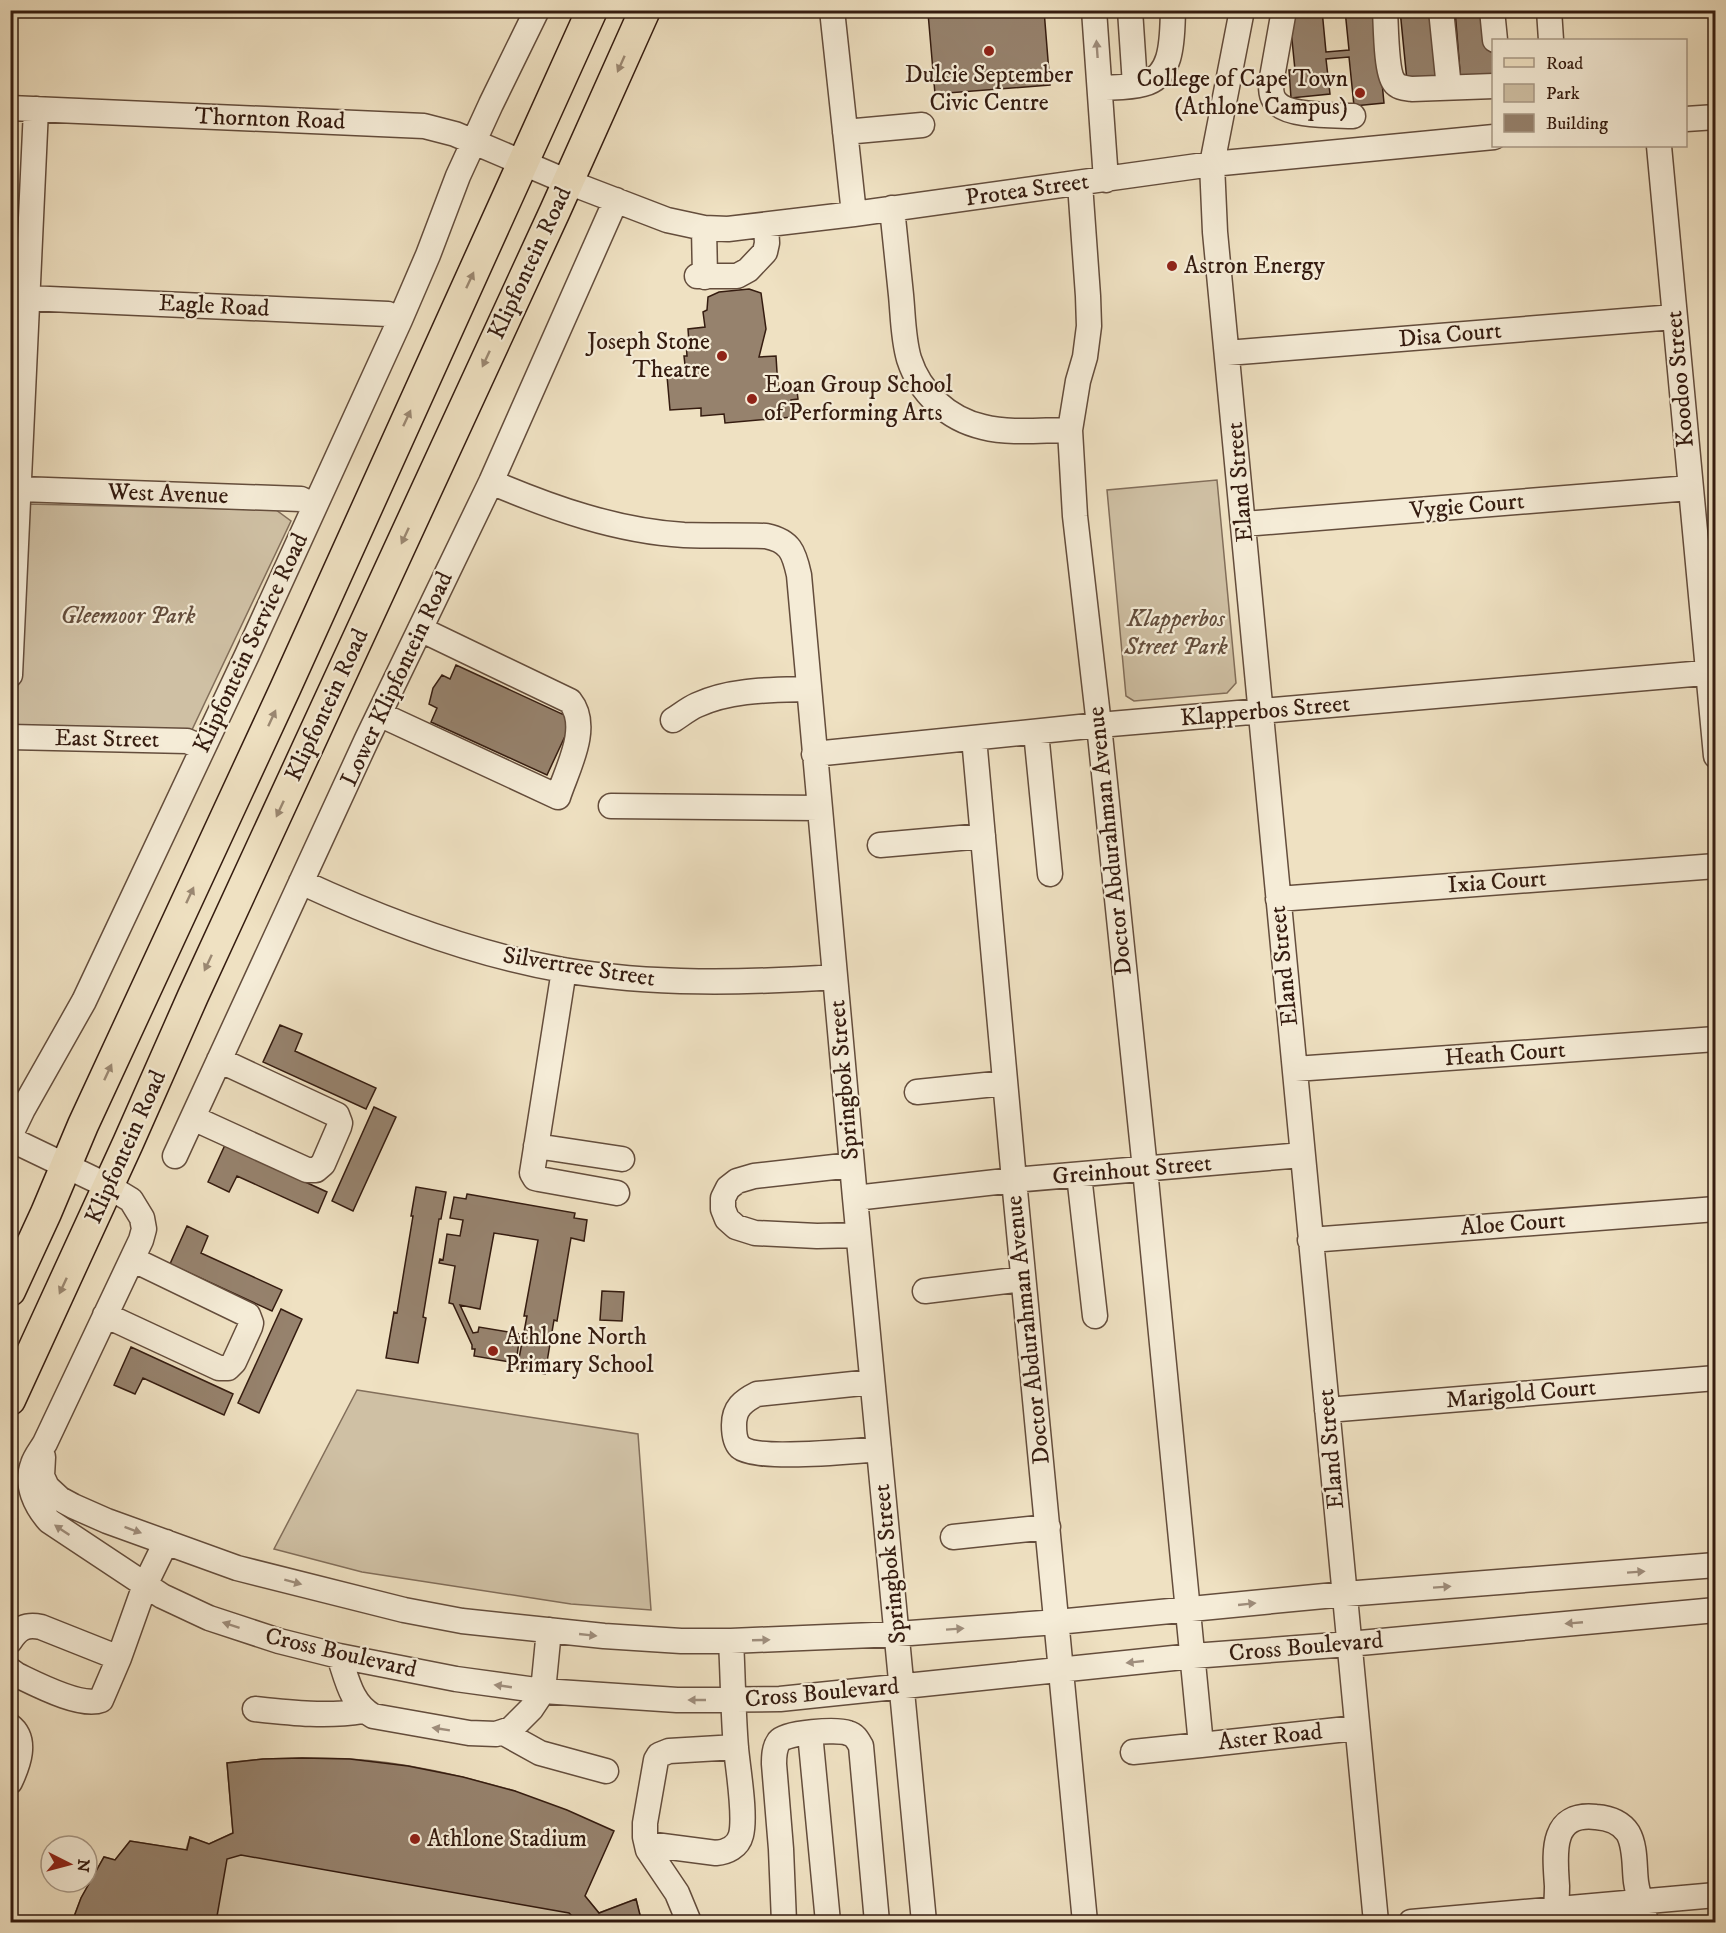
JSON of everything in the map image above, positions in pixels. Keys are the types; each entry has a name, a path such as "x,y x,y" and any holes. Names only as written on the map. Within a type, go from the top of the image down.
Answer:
{"main road":[{"name":"Klipfontein Road","path":"10,1292 83,1125 285,689 592,10"},
{"name":"Klipfontein Road","path":"10,1400 645,10"}],"street":[{"name":"Klipfontein Service Road","path":"10,1137 84,1002 203,748 400,320 458,176 537,10"},
{"path":"832,10 854,214"},
{"path":"1094,10 1106,180"},
{"path":"1131,10 1135,85"},
{"path":"1100,88 1144,84 1155,79 1166,65 1173,10"},
{"name":"Eland Street","path":"1242,10 1212,164 1215,232 1376,1923"},
{"path":"1284,10 1271,83 1271,95 1275,102 1282,108 1301,112 1353,116"},
{"path":"1385,10 1390,69 1394,81 1399,86 1412,89 1492,86"},
{"path":"1441,10 1449,88"},
{"path":"1492,10 1495,39"},
{"path":"1549,10 1551,39"},
{"name":"Thornton Road","path":"10,108 424,126 474,142 568,182"},
{"path":"10,675 36,109"},
{"path":"1324,114 1328,153"},
{"path":"1687,119 1716,117"},
{"path":"845,132 922,125"},
{"name":"Protea Street","path":"568,182 667,220 704,228 728,229 1080,184 1212,164 1492,137"},
{"name":"Koodoo Street","path":"1659,147 1690,488 1712,672 1716,756"},
{"name":"Doctor Abdurahman Avenue","path":"1080,184 1089,296 1089,326 1070,430 1075,516 1099,725 1189,1609"},
{"name":"Lower Klipfontein Road","path":"175,1156 379,714 491,482 616,200"},
{"path":"892,208 909,358 923,386 938,404 958,419 983,427 1006,430 1070,430"},
{"path":"704,228 701,277 737,276 770,255 766,225"},
{"name":"Eagle Road","path":"27,298 388,314 400,320"},
{"name":"Disa Court","path":"1227,353 1674,317"},
{"name":"Springbok Street","path":"491,482 534,501 577,515 638,529 682,535 776,538 785,543 796,561 924,1923"},
{"name":"Vygie Court","path":"1244,524 1690,488"},
{"name":"West Avenue","path":"20,489 301,499 315,506"},
{"path":"379,714 558,797 579,736 579,719 576,708 570,701 420,629"},
{"name":"Klapperbos Street","path":"814,754 1099,725 1712,672"},
{"path":"673,720 696,705 713,699 759,691 808,689"},
{"path":"1036,732 1050,874"},
{"name":"East Street","path":"10,736 187,741 203,748"},
{"name":"Doctor Abdurahman Avenue","path":"974,738 1085,1923"},
{"path":"611,806 819,808"},
{"path":"880,845 983,836"},
{"name":"Ixia Court","path":"1278,899 1716,866"},
{"name":"Silvertree Street","path":"301,882 359,909 420,932 520,961 564,970 672,981 718,982 835,977"},
{"path":"564,970 532,1173 535,1178 618,1193"},
{"name":"Heath Court","path":"1295,1069 1716,1039"},
{"path":"193,1118 307,1170 320,1168 327,1155 339,1128 338,1115 219,1060"},
{"path":"917,1092 1005,1083"},
{"name":"Cross Boulevard","path":"10,1137 131,1200 142,1218 144,1229 45,1443 33,1463 31,1484 39,1510 49,1521 162,1596 209,1618 279,1641 339,1656 456,1679 543,1691 677,1700 780,1700 1193,1656 1716,1610"},
{"path":"536,1146 622,1159"},
{"name":"Greinhout Street","path":"855,1198 1014,1180 1302,1155"},
{"path":"852,1165 754,1176 737,1181 728,1188 723,1198 723,1209 727,1219 736,1227 755,1233 858,1235"},
{"path":"1079,1174 1095,1316"},
{"name":"Aloe Court","path":"1310,1240 1716,1209"},
{"path":"105,1315 219,1368 228,1368 234,1362 250,1327 248,1315 132,1259"},
{"path":"925,1291 1023,1279"},
{"name":"Marigold Court","path":"1327,1410 1716,1378"},
{"path":"873,1382 757,1394 743,1401 736,1412 735,1438 740,1446 750,1452 788,1454 879,1449"},
{"name":"Cross Boulevard","path":"45,1443 41,1464 42,1476 47,1486 60,1499 107,1521 237,1568 404,1610 462,1621 604,1636 681,1641 732,1641 897,1634 1057,1622 1345,1594 1716,1565"},
{"path":"953,1537 1048,1527"},
{"path":"10,1670 16,1675 73,1698 97,1702 103,1698 145,1585 166,1542"},
{"name":"Aster Road","path":"1189,1609 1201,1744 1356,1728"},
{"path":"10,1641 20,1628 31,1625 119,1658"},
{"path":"339,1656 349,1687 363,1711 373,1716 458,1731 496,1734 504,1733 520,1722 543,1691 549,1630"},
{"path":"647,1844 716,1853 724,1852 738,1842 741,1830 741,1800 733,1700 732,1641"},
{"path":"255,1709 311,1715 363,1711"},
{"path":"10,1726 19,1736 20,1746 19,1758 10,1782"},
{"path":"810,1732 828,1923"},
{"path":"784,1923 774,1751 777,1742 783,1737 810,1732 846,1732 856,1737 861,1746 877,1923"},
{"path":"504,1733 540,1753 606,1771"},
{"path":"1133,1752 1201,1744"},
{"path":"690,1923 677,1893 648,1850 645,1822 656,1760 659,1755 669,1751 736,1747"},
{"path":"1556,1916 1556,1840 1571,1821 1595,1816 1611,1819 1627,1832 1632,1843 1636,1885 1644,1912"},
{"path":"1411,1923 1644,1912 1716,1895"}],"green space":[{"name":"Klapperbos Street Park","path":"1217,480 1236,683 1227,693 1134,701 1126,696 1107,490"},
{"name":"Gleemoor Park","path":"28,504 276,510 291,521 190,734 15,730"},
{"path":"357,1390 638,1434 651,1610 571,1604 362,1572 274,1549"},
{"name":"Athlone Stadium","path":"263,1759 343,1759 391,1763 454,1775 515,1791 585,1896 599,1913 636,1899 640,1915 638,1922 72,1922 83,1894 99,1894 99,1866 104,1857 115,1860 130,1841 186,1850 190,1837 209,1844 233,1833 227,1763"}],"building":[{"name":"Dulcie September Civic Centre","path":"888,10 1044,10 1050,85 935,94 928,13 889,17"},
{"path":"1289,10 1322,10 1326,52 1349,50 1345,10 1375,10 1384,103 1354,106 1349,57 1326,59 1330,94 1291,98 1289,70 1295,70"},
{"path":"1400,10 1430,10 1436,79 1407,81"},
{"path":"1455,10 1490,10 1493,39 1492,82 1461,85"},
{"name":"Joseph Stone Theatre","path":"749,289 761,293 766,329 759,357 776,356 778,388 776,388 776,393 797,391 798,399 791,400 793,417 725,423 724,414 701,416 701,408 670,410 667,376 692,374 691,365 685,365 684,356 687,356 686,343 689,343 688,329 705,327 703,312 707,310 708,297 719,292"},
{"path":"456,665 573,719 547,775 431,722 437,708 429,704 433,688 442,675 450,679"},
{"path":"280,1025 302,1034 295,1051 376,1088 366,1109 263,1062"},
{"path":"374,1107 396,1117 353,1211 332,1201"},
{"path":"225,1145 327,1192 318,1213 237,1176 229,1192 208,1182"},
{"path":"416,1187 446,1192 441,1219 439,1219 418,1363 386,1358 394,1312 397,1313"},
{"path":"467,1194 575,1213 574,1218 587,1220 584,1241 571,1238 557,1321 554,1320 545,1374 517,1369 538,1240 494,1233 480,1309 460,1305 473,1333 478,1332 479,1327 520,1334 516,1363 474,1356 475,1349 472,1349 453,1304 449,1303 455,1266 439,1263 440,1259 443,1260 447,1234 460,1236 463,1220 450,1218 454,1197 466,1199"},
{"path":"187,1226 208,1236 201,1253 282,1290 272,1311 170,1264"},
{"path":"602,1291 624,1292 622,1321 600,1320"},
{"path":"281,1309 302,1319 259,1413 238,1403"},
{"path":"131,1347 233,1394 224,1415 143,1378 135,1394 114,1385"},
{"name":"Athlone Stadium","path":"263,1759 350,1759 408,1766 463,1777 515,1791 567,1810 614,1831 585,1896 599,1913 636,1899 640,1915 638,1922 578,1922 569,1913 241,1855 227,1859 216,1922 72,1922 83,1894 99,1894 99,1866 104,1857 115,1860 130,1841 187,1850 190,1837 209,1844 233,1833 227,1763"}],"place":[{"name":"Dulcie September Civic Centre","path":"989,51"},
{"name":"College of Cape Town (Athlone Campus)","path":"1360,93"},
{"name":"Astron Energy","path":"1172,266"},
{"name":"Joseph Stone Theatre","path":"722,356"},
{"name":"Eoan Group School of Performing Arts","path":"752,399"},
{"name":"Athlone North Primary School","path":"493,1351"},
{"name":"Athlone Stadium","path":"415,1839"}]}
